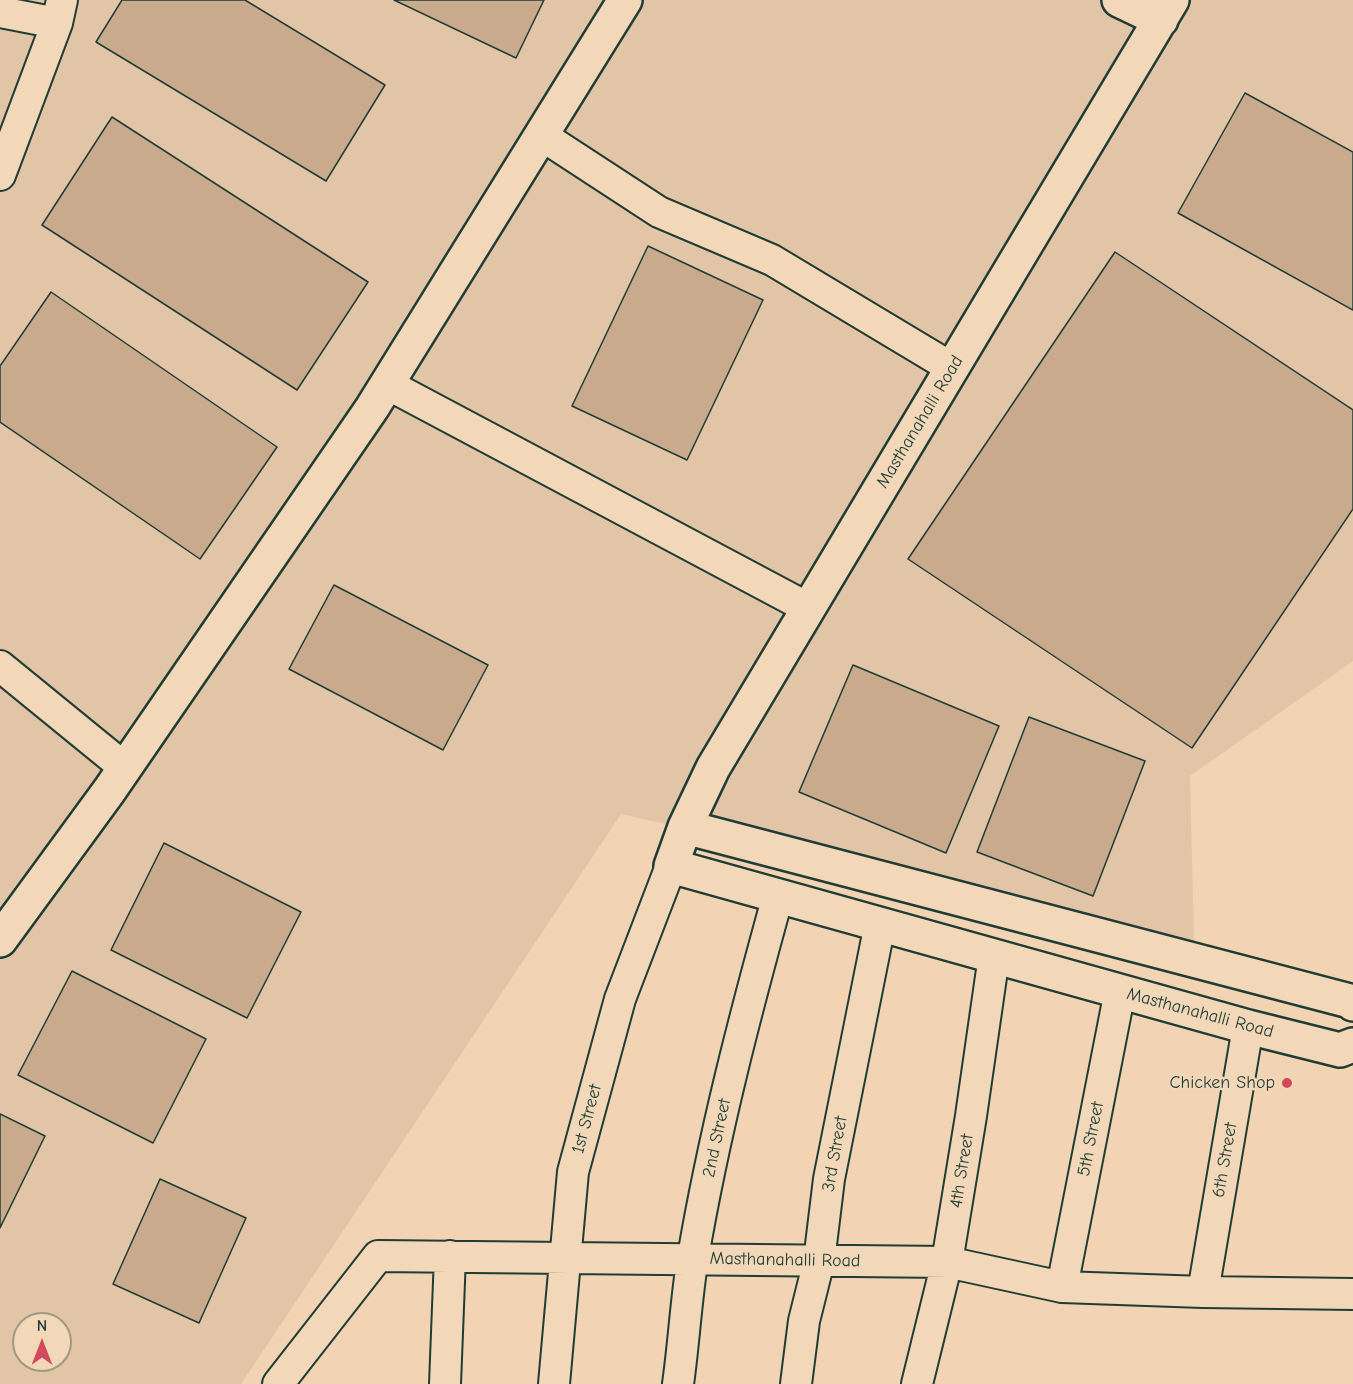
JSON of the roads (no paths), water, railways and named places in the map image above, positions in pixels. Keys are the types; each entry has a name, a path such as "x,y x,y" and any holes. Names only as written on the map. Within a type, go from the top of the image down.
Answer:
{"street":[{"path":"0,940 125,768 387,384 625,0"},
{"name":"Masthanahalli Road","path":"1119,0 1166,10 713,768 685,827 671,866 1248,1027 1340,1050 1353,1045"},
{"path":"0,12 59,11 0,175"},
{"path":"541,135 659,212 772,260 952,368"},
{"path":"387,384 808,608"},
{"path":"0,666 125,768"},
{"path":"685,827 1351,1003"},
{"name":"1st Street","path":"554,1384 573,1172 620,999 671,866"},
{"name":"2nd Street","path":"678,1384 693,1259 720,1116 778,896"},
{"name":"3rd Street","path":"796,1384 804,1321 819,1261 829,1179 880,924"},
{"name":"4th Street","path":"917,1384 947,1262 994,956"},
{"name":"5th Street","path":"1062,1287 1120,991"},
{"name":"6th Street","path":"1203,1292 1248,1027"},
{"name":"Masthanahalli Road","path":"278,1384 378,1256 947,1262 1062,1287 1203,1292 1353,1293"},
{"path":"445,1384 450,1256"}],"place":[{"name":"Chicken Shop","path":"1287,1083"}]}
